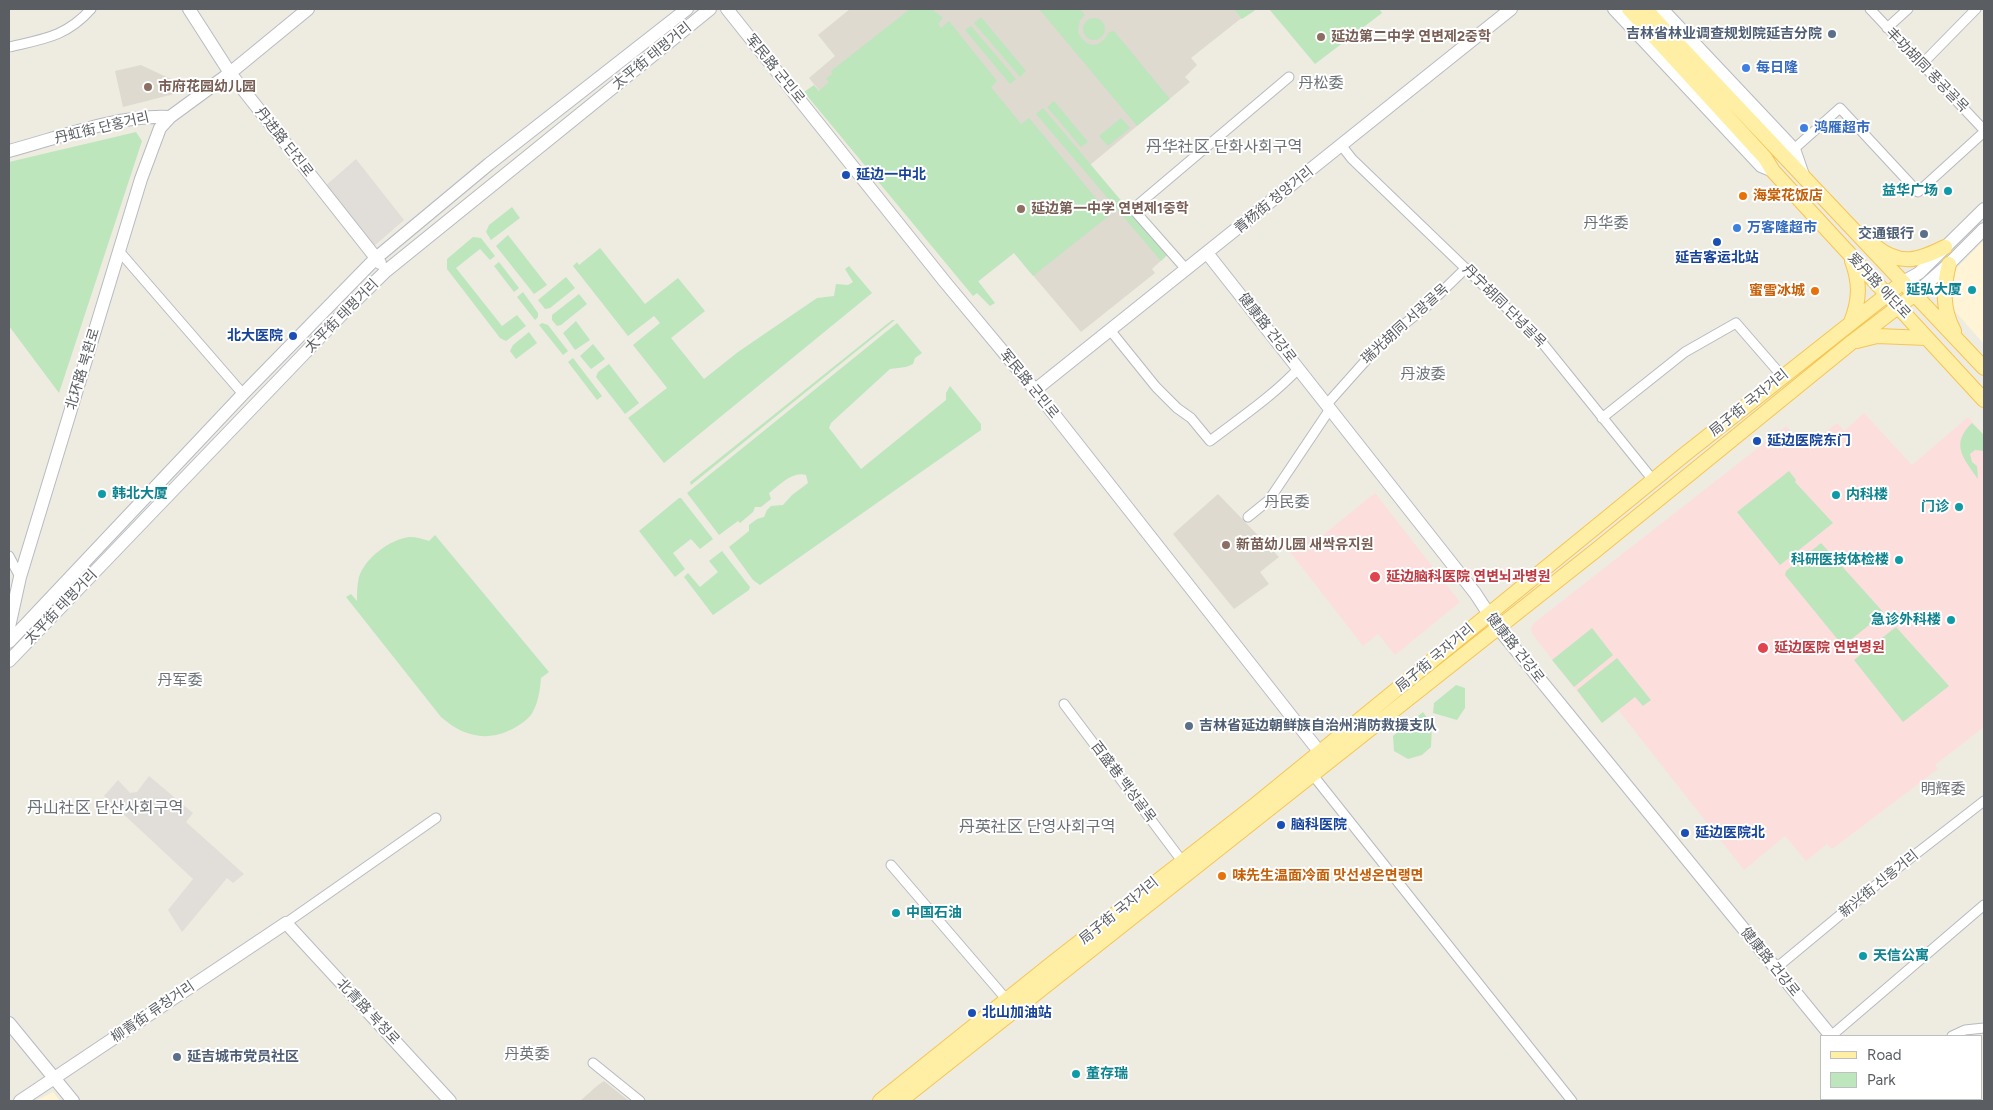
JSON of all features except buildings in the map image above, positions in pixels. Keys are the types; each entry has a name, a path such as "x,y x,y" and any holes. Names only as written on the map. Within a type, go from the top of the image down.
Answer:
{"main road":[{"name":"爱丹路 애단로","path":"1629,9 1765,158 1773,172 1984,400"},
{"name":"爱丹路 애단로","path":"1645,9 1984,368"},
{"path":"1820,222 1835,209"},
{"path":"1845,221 1883,252 1903,260 1923,258 1945,247"},
{"path":"1848,253 1857,273 1858,284 1857,306 1850,322"},
{"path":"1949,264 1945,286 1947,319 1962,344"},
{"name":"局子街 국자거리","path":"900,1101 1312,774 1324,758 1487,614 1782,376 1903,282"},
{"name":"局子街 국자거리","path":"880,1101 1182,861 1498,628 1914,294"},
{"path":"1852,342 1877,336 1927,338"}],"street":[{"path":"9,47 63,33 79,22 91,9"},
{"name":"丹进路 단진로","path":"189,9 230,74 386,271"},
{"name":"丹虹街 단홍거리","path":"9,151 103,126 150,116 170,117 230,74 308,9"},
{"name":"太平街 태평거리","path":"9,642 243,394 376,258 489,164 687,9"},
{"name":"太平街 태평거리","path":"9,661 336,320 386,271 710,9"},
{"name":"军民路 군민로","path":"727,9 944,282 1036,390 1324,758"},
{"name":"青杨街 청양거리","path":"1036,390 1185,268 1207,253 1511,9"},
{"name":"爱丹路 애단로","path":"1614,9 1761,166 1773,172"},
{"name":"爱丹路 애단로","path":"1662,9 1794,149 1803,175"},
{"name":"丰功胡同 풍공골목","path":"1870,9 1983,126"},
{"path":"1887,28 1908,9"},
{"path":"1922,64 1976,9"},
{"path":"1185,268 1132,209 1289,77"},
{"path":"1794,149 1840,108 1918,192 1983,126"},
{"name":"北环路 북환로","path":"9,627 20,576 141,179 160,128 170,117"},
{"name":"丹宁胡同 단녕골목","path":"1340,145 1540,340 1653,480"},
{"name":"局子街 국자거리","path":"1903,282 1918,273 1984,209"},
{"name":"局子街 국자거리","path":"1914,294 1949,264 1984,229"},
{"path":"119,251 243,394"},
{"name":"健康路 건강로","path":"1207,253 1475,593 1487,614 1498,628 1830,1035"},
{"name":"瑞光胡同 서광골목","path":"1248,517 1269,500 1328,406 1384,340 1426,307 1466,268"},
{"path":"1602,418 1685,352 1736,323 1782,376"},
{"path":"1110,330 1165,397 1191,418 1210,441 1276,390 1299,368"},
{"path":"9,556 20,576"},
{"name":"百盛巷 백성골목","path":"1064,704 1182,861"},
{"path":"1312,774 1572,1101"},
{"name":"新兴街 신흥거리","path":"1775,969 1881,881 1984,802"},
{"path":"286,923 436,818"},
{"path":"891,866 1007,1000"},
{"path":"1832,1035 1984,906"},
{"name":"柳青街 류청거리","path":"20,1101 286,923"},
{"name":"北青路 북청로","path":"286,923 450,1101"},
{"path":"9,1023 73,1101"},
{"path":"1954,1035 1965,1030 1984,1028"},
{"path":"593,1063 640,1101"}],"shaded area":[{"name":"延边第一中学 연변제1중학","path":"850,9 1257,9 1239,20 1191,58 1197,65 1185,77 1190,82 1090,165 1167,255 1152,269 1155,273 1081,332 1014,253 975,284 809,78 835,56 818,35"},
{"name":"市府花园幼儿园","path":"141,65 175,81 178,93 123,107 115,71"},
{"path":"356,159 404,220 373,247 324,187"},
{"path":"1984,240 1984,344 1952,308 1948,300 1954,271"},
{"name":"延边医院 연변병원","path":"1864,413 1912,465 1968,417 1984,435 1984,727 1935,765 1938,769 1832,849 1827,844 1806,861 1785,836 1744,870 1619,711 1602,723 1533,635 1531,628 1534,623 1786,426 1804,449 1837,423 1844,431"},
{"name":"延边脑科医院 연변뇌과병원","path":"1375,493 1460,602 1395,655 1378,634 1363,646 1290,552 1308,536 1313,543"},
{"name":"新苗幼儿园 새싹유지원","path":"1218,494 1279,557 1260,572 1269,584 1234,609 1173,534"},
{"path":"149,776 193,813 186,822 244,874 233,883 227,878 182,932 168,910 193,879 104,796 118,780 130,793 137,792"},
{"path":"604,1081 629,1101 580,1101"},
{"path":"53,1092 60,1101 37,1100"}],"green space":[{"path":"910,9 932,9 943,18 938,24 941,28 949,21 997,81 991,87 1021,124 1029,118 1110,215 1033,276 1014,253 978,281 995,303 990,306 977,293 973,296 804,92 814,85 819,91 829,82 826,79 832,74 831,71"},
{"path":"1039,9 1080,9 1085,15 1080,20 1078,32 1081,38 1089,44 1093,45 1102,42 1109,32 1114,31 1170,99 1137,126"},
{"path":"1234,9 1253,9 1254,11 1242,19"},
{"name":"延边第二中学 연변제2중학","path":"1269,9 1379,9 1382,13 1315,64"},
{"path":"981,17 1026,71 1020,77 974,23"},
{"path":"1094,18 1102,21 1105,29 1102,37 1094,40 1086,37 1083,29 1086,21"},
{"path":"971,26 1016,79 1010,84 965,30"},
{"path":"1054,101 1088,142 1081,147 1047,107"},
{"path":"1043,108 1167,255 1161,261 1036,114"},
{"path":"1121,118 1130,128 1108,146 1099,136"},
{"path":"136,132 142,141 59,393 9,326 9,162"},
{"path":"512,207 520,218 491,240 486,232 489,225"},
{"path":"508,235 547,285 534,294 496,246"},
{"path":"473,237 481,238 495,256 490,260 480,249 456,268 502,326 517,315 526,326 506,341 500,338 447,269 447,259"},
{"path":"600,248 645,304 678,278 705,311 671,338 704,379 738,352 817,298 834,296 836,284 848,285 853,282 845,269 849,266 872,293 664,463 628,418 667,388 633,345 660,323 654,316 628,336 573,266 577,262 579,265"},
{"path":"499,262 519,288 514,292 494,266"},
{"path":"566,277 575,288 550,308 545,309 538,300"},
{"path":"523,292 538,313 538,317 535,320 517,297"},
{"path":"579,294 587,304 561,325 557,326 552,320 552,315"},
{"path":"892,320 895,320 691,485 690,482"},
{"path":"576,321 590,340 575,350 563,333"},
{"path":"542,323 548,325 568,351 563,355 539,325"},
{"path":"897,323 922,353 915,358 913,364 890,369 831,423 829,428 861,469 946,400 946,393 950,386 981,424 981,430 760,585 753,580 729,547 749,531 749,525 757,519 764,517 771,506 783,505 792,495 808,483 806,475 796,475 786,480 769,493 771,499 761,507 755,507 753,512 740,523 738,521 719,535 687,493"},
{"path":"529,332 537,343 516,359 510,351 513,345"},
{"path":"593,344 605,359 591,369 580,356"},
{"path":"573,358 602,396 597,400 568,362"},
{"path":"609,364 639,403 625,414 596,377 598,372"},
{"path":"1972,423 1984,435 1984,451 1975,450 1970,454 1972,462 1977,466 1978,479 1964,458 1960,444 1965,431"},
{"path":"1789,471 1796,480 1795,482 1833,523 1780,565 1737,512"},
{"path":"681,498 713,539 700,549 691,539 673,553 685,569 675,577 639,531"},
{"path":"435,535 549,672 541,678 538,697 531,715 520,725 506,732 496,735 477,736 458,729 441,717 346,597 351,594 357,601 358,583 362,570 379,551 394,541 412,537 429,541"},
{"path":"1821,543 1884,613 1843,646 1785,575 1786,571"},
{"path":"722,551 750,587 749,590 713,615 684,577 688,573 700,587 718,572 709,561"},
{"path":"1896,627 1949,686 1903,722 1854,660"},
{"path":"1592,628 1613,655 1574,687 1552,660"},
{"path":"1617,658 1651,700 1643,706 1635,697 1602,723 1577,690"},
{"path":"1456,685 1465,688 1465,708 1457,720 1433,713 1434,703"},
{"path":"1423,712 1432,725 1431,747 1422,755 1408,759 1394,751 1393,736"}],"place":[{"name":"吉林省林业调查规划院延吉分院","path":"1832,34"},
{"name":"延边第二中学 연변제2중학","path":"1321,37"},
{"name":"每日隆","path":"1746,68"},
{"name":"市府花园幼儿园","path":"148,87"},
{"name":"鸿雁超市","path":"1804,128"},
{"name":"延边一中北","path":"846,175"},
{"name":"益华广场","path":"1948,191"},
{"name":"海棠花饭店","path":"1743,196"},
{"name":"延边第一中学 연변제1중학","path":"1021,209"},
{"name":"万客隆超市","path":"1737,228"},
{"name":"交通银行","path":"1924,234"},
{"name":"延吉客运北站","path":"1717,242"},
{"name":"延弘大厦","path":"1972,290"},
{"name":"蜜雪冰城","path":"1815,291"},
{"name":"北大医院","path":"293,336"},
{"name":"延边医院东门","path":"1757,441"},
{"name":"韩北大厦","path":"102,494"},
{"name":"内科楼","path":"1836,495"},
{"name":"门诊","path":"1959,507"},
{"name":"新苗幼儿园 새싹유지원","path":"1226,545"},
{"name":"科研医技体检楼","path":"1899,560"},
{"name":"延边脑科医院 연변뇌과병원","path":"1375,577"},
{"name":"急诊外科楼","path":"1951,620"},
{"name":"延边医院 연변병원","path":"1763,648"},
{"name":"吉林省延边朝鲜族自治州消防救援支队","path":"1189,726"},
{"name":"脑科医院","path":"1281,825"},
{"name":"延边医院北","path":"1685,833"},
{"name":"味先生温面冷面 맛선생온면랭면","path":"1222,876"},
{"name":"中国石油","path":"896,913"},
{"name":"天信公寓","path":"1863,956"},
{"name":"北山加油站","path":"972,1013"},
{"name":"延吉城市党员社区","path":"177,1057"},
{"name":"董存瑞","path":"1076,1074"}],"district":[{"name":"丹松委","path":"1321,84"},
{"name":"丹华社区 단화사회구역","path":"1224,147"},
{"name":"丹华委","path":"1606,224"},
{"name":"丹波委","path":"1423,375"},
{"name":"丹民委","path":"1287,503"},
{"name":"丹军委","path":"180,681"},
{"name":"明辉委","path":"1943,790"},
{"name":"丹山社区 단산사회구역","path":"105,808"},
{"name":"丹英社区 단영사회구역","path":"1037,827"},
{"name":"丹英委","path":"527,1055"}]}
